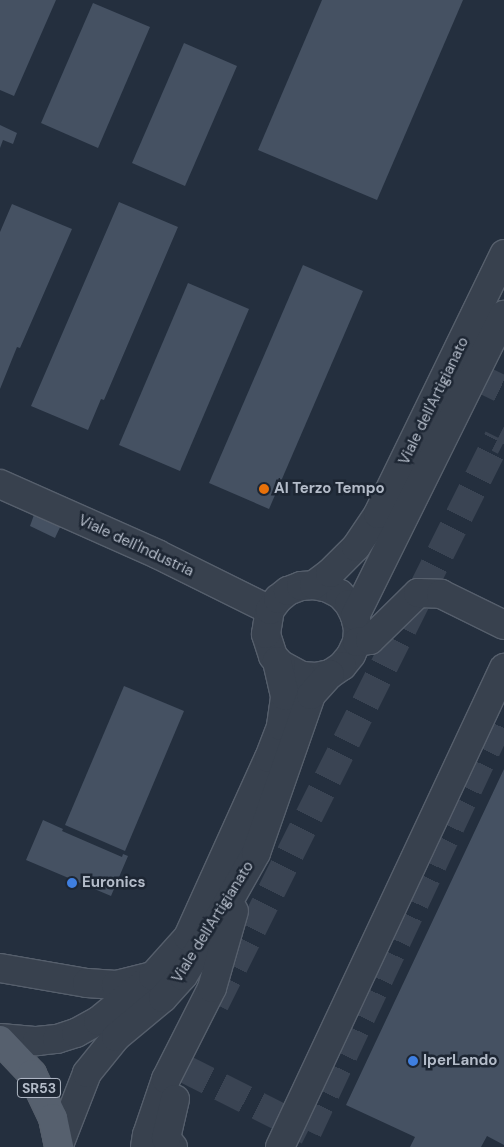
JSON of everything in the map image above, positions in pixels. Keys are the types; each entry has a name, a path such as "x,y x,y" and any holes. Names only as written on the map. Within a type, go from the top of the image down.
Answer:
{"main road":[{"name":"SR53","path":"0,1039 32,1074 54,1118 59,1146"}],"street":[{"name":"Viale dell'Artigianato","path":"0,1039 37,1041 58,1039 76,1033 98,1021 153,976 188,937 269,758 281,726 285,696 277,661 268,645 266,634 270,610 278,599 288,591 301,586 314,585 330,573 356,547 378,514 504,254"},
{"name":"Viale dell'Artigianato","path":"59,1146 86,1073 116,1037 163,998 183,976 256,852 310,695 330,674 342,666 351,655 357,642 356,616 504,315"},
{"name":"Viale dell'Industria","path":"0,484 157,554 270,610"},
{"path":"314,585 328,588 340,594 356,616"},
{"path":"357,642 370,640 418,592 441,594 504,625"},
{"path":"277,661 291,672 302,676 316,677 330,674"},
{"path":"280,1147 504,668"},
{"path":"145,1147 146,1135 166,1079 212,988 249,864"},
{"path":"0,968 87,984 116,985 153,976"},
{"path":"173,1147 166,1138 178,1076"}],"building":[{"path":"0,0 56,0 14,96 0,90"},
{"path":"322,0 463,0 377,200 258,150"},
{"path":"93,3 150,27 98,148 41,123"},
{"path":"184,43 237,66 185,186 132,163"},
{"path":"0,125 17,133 13,144 3,140 0,148"},
{"path":"119,202 178,227 104,400 101,399 88,430 31,406"},
{"path":"12,204 72,229 20,348 17,347 0,389 0,232"},
{"path":"303,265 363,291 269,509 209,483"},
{"path":"188,283 249,309 180,471 119,445"},
{"path":"35,512 62,523 55,538 30,526"},
{"path":"124,686 184,711 125,851 65,825"},
{"path":"504,769 504,1145 487,1136 481,1147 410,1147 415,1137 346,1105"},
{"path":"43,820 63,829 62,831 122,857 123,854 128,856 111,896 26,860"}],"tunnel":[{"path":"475,376 504,390"},
{"path":"215,1004 498,438 504,441"},
{"path":"179,1076 183,1068 308,1131 504,713"}],"place":[{"name":"Al Terzo Tempo","path":"264,489"},
{"name":"Euronics","path":"72,883"},
{"name":"IperLando","path":"413,1061"}]}
